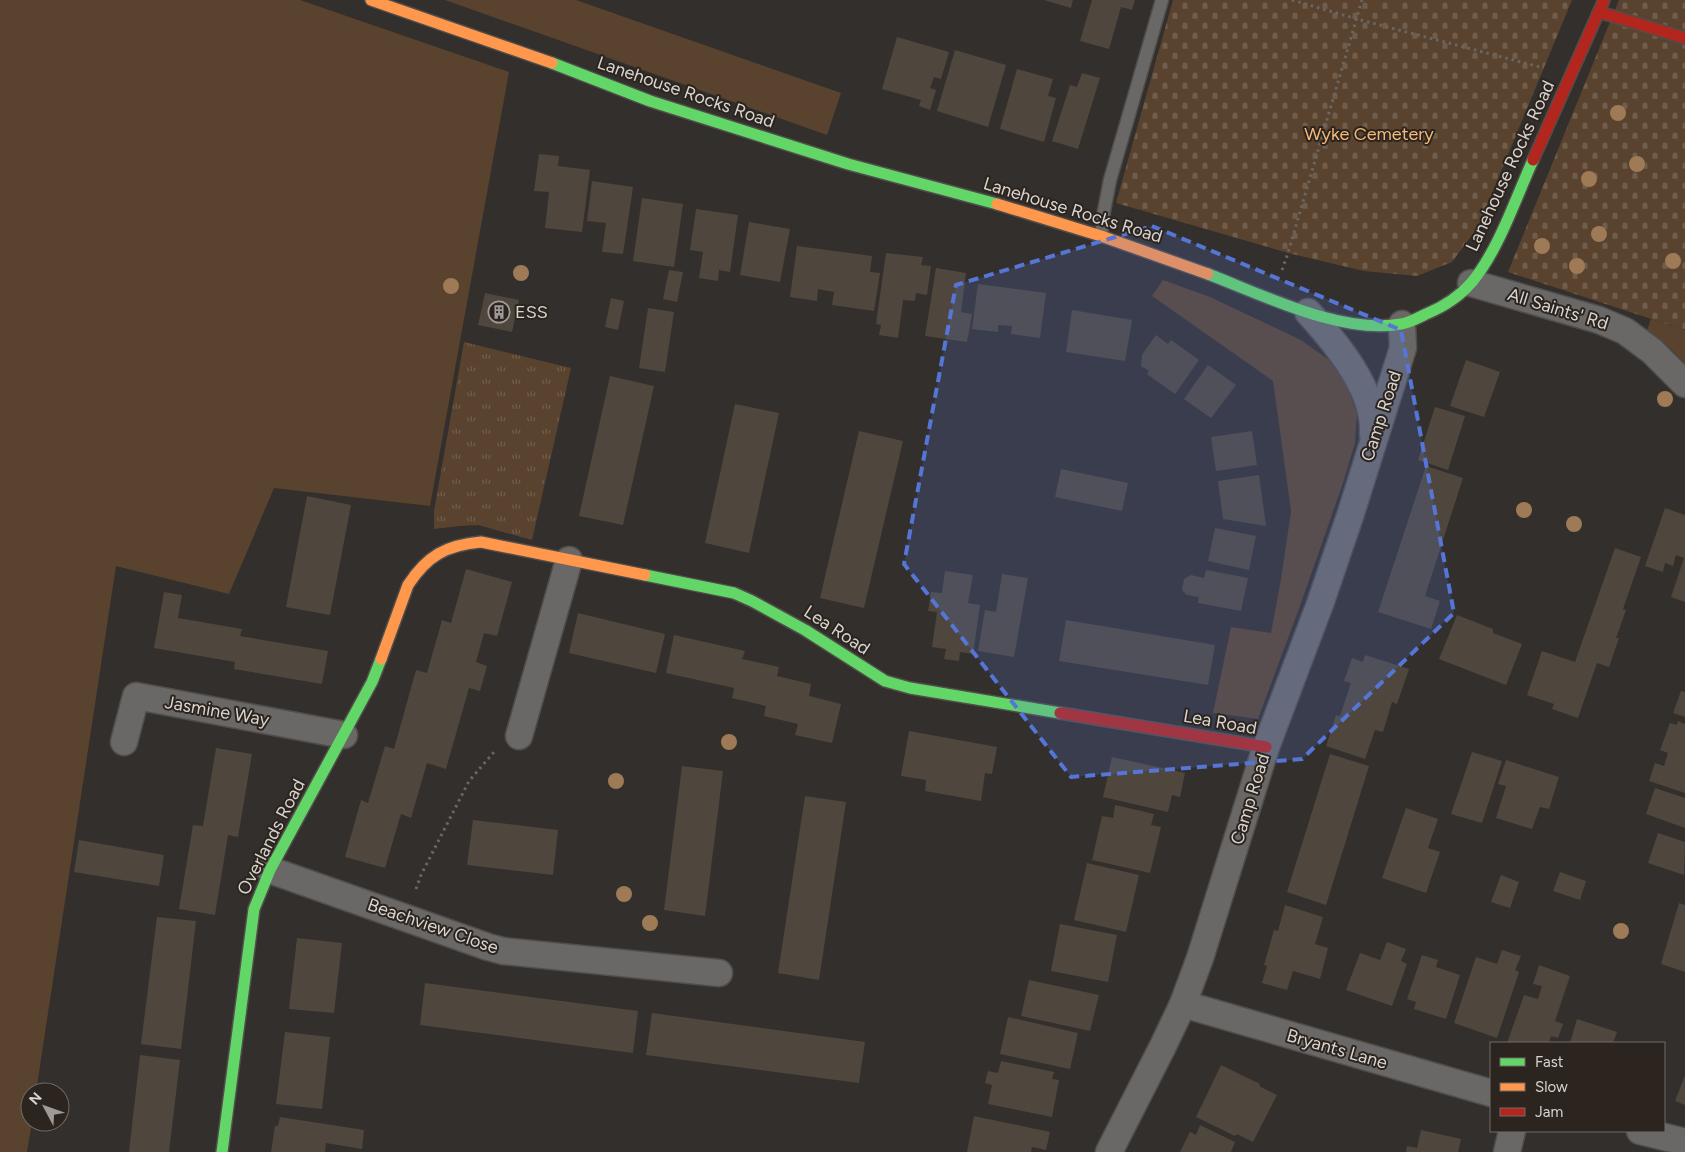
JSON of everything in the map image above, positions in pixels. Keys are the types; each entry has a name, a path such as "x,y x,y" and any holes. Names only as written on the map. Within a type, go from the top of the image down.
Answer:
{"main road":[{"name":"Lanehouse Rocks Road","path":"372,0 522,52 650,101 848,164 989,202 1101,236 1170,259 1308,312 1349,323 1371,326 1402,324 1434,311 1451,301 1471,282 1484,265 1497,240 1604,0"},
{"path":"1599,12 1685,38"},
{"name":"Lea Road","path":"408,585 425,562 443,550 464,542 481,542 734,593 756,601 775,611 872,674 904,686 1266,748"},
{"name":"Overlands Road","path":"222,1152 254,910 270,870 372,682 408,585"}],"street":[{"name":"All Saints' Rd","path":"1471,282 1600,320 1624,331 1652,351 1685,384"},
{"path":"1308,312 1336,345 1360,383 1374,424 1373,442"},
{"name":"Camp Road","path":"1109,1152 1183,1004 1200,958 1266,748 1320,604 1403,348 1402,324"},
{"path":"519,736 568,560"},
{"name":"Jasmine Way","path":"124,742 136,696 344,735"},
{"name":"Beachview Close","path":"270,870 503,951 719,973"},
{"name":"Bryants Lane","path":"1183,1004 1490,1093"},
{"path":"1507,1152 1512,1132"},
{"path":"1644,1132 1685,1142"}],"lane":[{"path":"1101,236 1110,180 1162,0"}],"path":[{"path":"1292,0 1543,68"},
{"path":"1288,253 1362,0"},
{"path":"405,918 421,875 469,780 490,754 519,736"}],"highlighted area":[{"path":"1152,226 1401,330 1454,613 1302,759 1071,777 904,564 956,285"}],"green space":[{"path":"0,0 300,0 509,72 430,506 274,488 229,594 116,566 38,1082 20,1082 20,1132 30,1132 27,1152 0,1152"},
{"path":"445,0 576,0 841,93 827,135"},
{"name":"Wyke Cemetery","path":"1173,0 1572,0 1478,227 1452,262 1417,276 1364,271 1288,253 1116,203"},
{"path":"1619,0 1685,0 1685,330 1508,272"},
{"path":"1163,280 1210,297 1301,340 1328,359 1346,383 1357,414 1355,443 1343,483 1258,719 1213,713 1231,627 1271,633 1281,579 1291,511 1273,381 1152,296"},
{"path":"1651,319 1685,330 1685,364 1672,350 1647,330"},
{"path":"464,342 571,368 532,540 478,525 434,529 434,511"}],"building":[{"path":"1044,0 1073,0 1071,8"},
{"path":"1092,0 1135,0 1132,10 1121,7 1109,49 1080,41"},
{"path":"897,37 949,52 941,79 934,77 930,88 936,90 930,110 919,106 921,100 882,89"},
{"path":"955,50 1006,65 988,127 937,111"},
{"path":"1017,69 1053,79 1048,96 1056,98 1044,142 1000,129"},
{"path":"1082,73 1100,78 1078,149 1052,141 1070,85 1077,87"},
{"path":"539,154 559,156 558,166 590,170 582,232 545,228 549,192 534,191"},
{"path":"592,181 633,187 623,254 602,252 606,223 587,221"},
{"path":"642,198 683,204 674,267 633,261"},
{"path":"696,209 738,215 730,272 719,270 718,281 699,278 703,252 690,250"},
{"path":"749,222 790,229 780,282 740,275"},
{"path":"797,246 872,256 870,272 880,273 874,311 832,305 834,292 818,289 817,301 790,297"},
{"path":"886,253 923,257 921,265 931,266 927,295 916,293 915,301 903,300 898,338 879,335 881,325 876,324"},
{"path":"936,268 966,273 961,312 972,314 967,342 925,336"},
{"path":"669,270 683,272 677,302 663,299"},
{"path":"978,284 1046,293 1040,338 1011,334 1012,326 998,325 998,332 972,329"},
{"name":"ESS","path":"485,293 519,300 512,332 478,325"},
{"path":"611,298 624,301 618,330 605,327"},
{"path":"648,308 674,312 665,372 639,368"},
{"path":"1072,310 1132,320 1125,361 1066,352"},
{"path":"1156,335 1168,344 1171,340 1199,360 1175,394 1147,374 1149,371 1141,366 1142,355"},
{"path":"1466,360 1500,372 1484,417 1450,406"},
{"path":"1208,365 1236,385 1211,418 1184,399"},
{"path":"610,376 654,386 623,525 579,516"},
{"path":"735,404 779,413 749,553 705,543"},
{"path":"1435,407 1465,416 1448,470 1418,460"},
{"path":"859,431 903,441 864,608 820,598"},
{"path":"1252,431 1257,465 1216,471 1211,437"},
{"path":"1426,466 1463,478 1425,596 1440,601 1431,629 1378,612"},
{"path":"1061,469 1128,483 1122,511 1055,497"},
{"path":"1259,475 1266,526 1223,519 1218,481"},
{"path":"307,496 351,505 330,615 286,607"},
{"path":"1665,508 1685,515 1685,602 1671,597 1684,558 1676,555 1673,566 1665,563 1663,572 1645,566"},
{"path":"1215,528 1256,536 1249,570 1208,561"},
{"path":"1615,548 1641,557 1623,609 1626,610 1616,638 1619,638 1609,667 1597,663 1578,718 1552,709 1554,704 1527,695 1542,651 1575,662"},
{"path":"466,569 512,582 497,636 484,633 476,662 487,666 480,691 469,688 446,769 427,763 411,818 401,814 385,868 345,857 361,800 368,803 385,746 394,749 416,670 427,673 442,620 451,623"},
{"path":"1206,570 1248,578 1241,611 1198,603 1199,597 1187,595 1182,590 1184,579 1191,575 1204,578"},
{"path":"945,571 973,575 968,603 980,605 973,654 960,652 959,661 944,659 946,649 932,647 937,612 928,611 931,592 942,593"},
{"path":"1002,574 1028,578 1014,657 978,651 985,610 996,612"},
{"path":"164,592 182,595 178,618 242,629 240,636 328,651 322,684 234,669 235,662 154,648"},
{"path":"578,613 665,634 656,673 569,653"},
{"path":"1457,615 1493,629 1493,633 1522,644 1506,685 1439,659"},
{"path":"1066,620 1215,645 1208,685 1059,661"},
{"path":"674,635 745,651 742,659 779,667 777,676 811,684 809,696 841,704 832,743 795,735 798,724 764,716 766,706 732,698 734,688 666,673"},
{"path":"1365,655 1409,669 1397,704 1392,702 1383,732 1375,730 1365,759 1326,746 1336,715 1340,716 1351,683 1344,681 1352,658 1363,662"},
{"path":"1681,691 1685,692 1685,717 1673,713"},
{"path":"1678,721 1685,724 1685,793 1649,781 1655,763 1664,766 1668,753 1660,750 1670,723 1677,725"},
{"path":"909,731 997,747 992,774 985,773 981,801 925,791 926,780 901,776"},
{"path":"216,748 252,754 238,837 228,835 215,915 179,909 193,825 203,826"},
{"path":"1472,752 1502,761 1482,823 1451,814"},
{"path":"1330,754 1369,766 1326,905 1287,892"},
{"path":"1112,757 1185,773 1180,797 1172,795 1168,812 1103,797"},
{"path":"1506,760 1559,777 1549,809 1540,807 1532,829 1496,818 1506,786 1498,784"},
{"path":"682,766 723,771 705,916 664,910"},
{"path":"1655,788 1685,798 1685,828 1646,814"},
{"path":"805,796 846,802 819,980 778,973"},
{"path":"1115,805 1154,814 1151,825 1161,827 1150,873 1092,860 1102,816 1113,818"},
{"path":"1406,808 1438,819 1428,848 1440,852 1426,893 1382,878"},
{"path":"473,820 558,830 553,875 467,865"},
{"path":"1658,833 1685,842 1684,875 1648,863"},
{"path":"79,840 164,855 159,886 74,872"},
{"path":"1087,863 1139,875 1126,932 1074,920"},
{"path":"1560,872 1586,881 1580,900 1553,891"},
{"path":"1501,875 1519,882 1510,908 1491,902"},
{"path":"1679,903 1685,905 1685,972 1661,964"},
{"path":"1285,905 1323,917 1315,944 1328,948 1320,979 1293,971 1287,990 1262,983 1267,966 1264,965 1274,930 1278,931"},
{"path":"157,917 196,921 181,1049 141,1044"},
{"path":"1060,924 1117,935 1108,982 1051,971"},
{"path":"297,938 342,943 334,1013 289,1009"},
{"path":"1387,942 1406,949 1401,961 1407,964 1392,1006 1346,990 1360,953 1380,960"},
{"path":"1502,950 1521,956 1515,970 1519,972 1497,1038 1454,1023 1476,957 1497,964"},
{"path":"1422,955 1438,960 1436,967 1460,975 1446,1019 1414,1009 1416,1002 1407,999"},
{"path":"1539,965 1570,976 1555,1021 1563,1024 1558,1038 1551,1036 1549,1042 1507,1042 1524,995 1538,999 1542,986 1533,984"},
{"path":"1029,980 1099,995 1090,1031 1021,1016"},
{"path":"425,983 638,1011 633,1053 420,1025"},
{"path":"652,1013 865,1042 859,1083 646,1055"},
{"path":"1008,1017 1078,1033 1070,1069 1000,1054"},
{"path":"1577,1019 1617,1032 1613,1042 1570,1042"},
{"path":"285,1032 330,1037 322,1109 276,1104"},
{"path":"140,1055 180,1060 169,1152 129,1152"},
{"path":"1001,1061 1054,1072 1052,1079 1059,1080 1052,1117 988,1104 992,1085 985,1083 988,1071 998,1073"},
{"path":"1221,1065 1260,1084 1259,1086 1277,1095 1253,1142 1237,1134 1235,1136 1196,1117"},
{"path":"1685,1075 1685,1105 1675,1101"},
{"path":"974,1116 1050,1132 1046,1150 1032,1147 1031,1152 967,1152"},
{"path":"280,1117 364,1130 362,1149 326,1143 325,1152 271,1152 275,1126 278,1126"},
{"path":"1200,1125 1235,1142 1231,1152 1180,1152 1190,1132 1196,1135"},
{"path":"1421,1130 1461,1139 1458,1152 1406,1152 1407,1146 1417,1148"}],"traffic: fast":[{"path":"552,63 650,101 848,164 997,204"},
{"path":"1208,274 1278,302 1329,319 1378,326 1407,323 1445,304 1472,282 1490,255 1533,160"},
{"path":"645,575 734,593 805,630 885,681 910,688 1060,713"},
{"path":"222,1152 254,909 270,870 372,682 381,659"}],"traffic: slow":[{"path":"371,0 552,63"},
{"path":"997,204 1101,236 1208,274"},
{"path":"381,659 408,585 422,566 448,549 481,542 645,575"}],"traffic: jam":[{"path":"1533,160 1604,0"},
{"path":"1599,12 1685,38"},
{"path":"1060,713 1266,747"}],"place":[{"name":"ESS","path":"499,312"}]}
